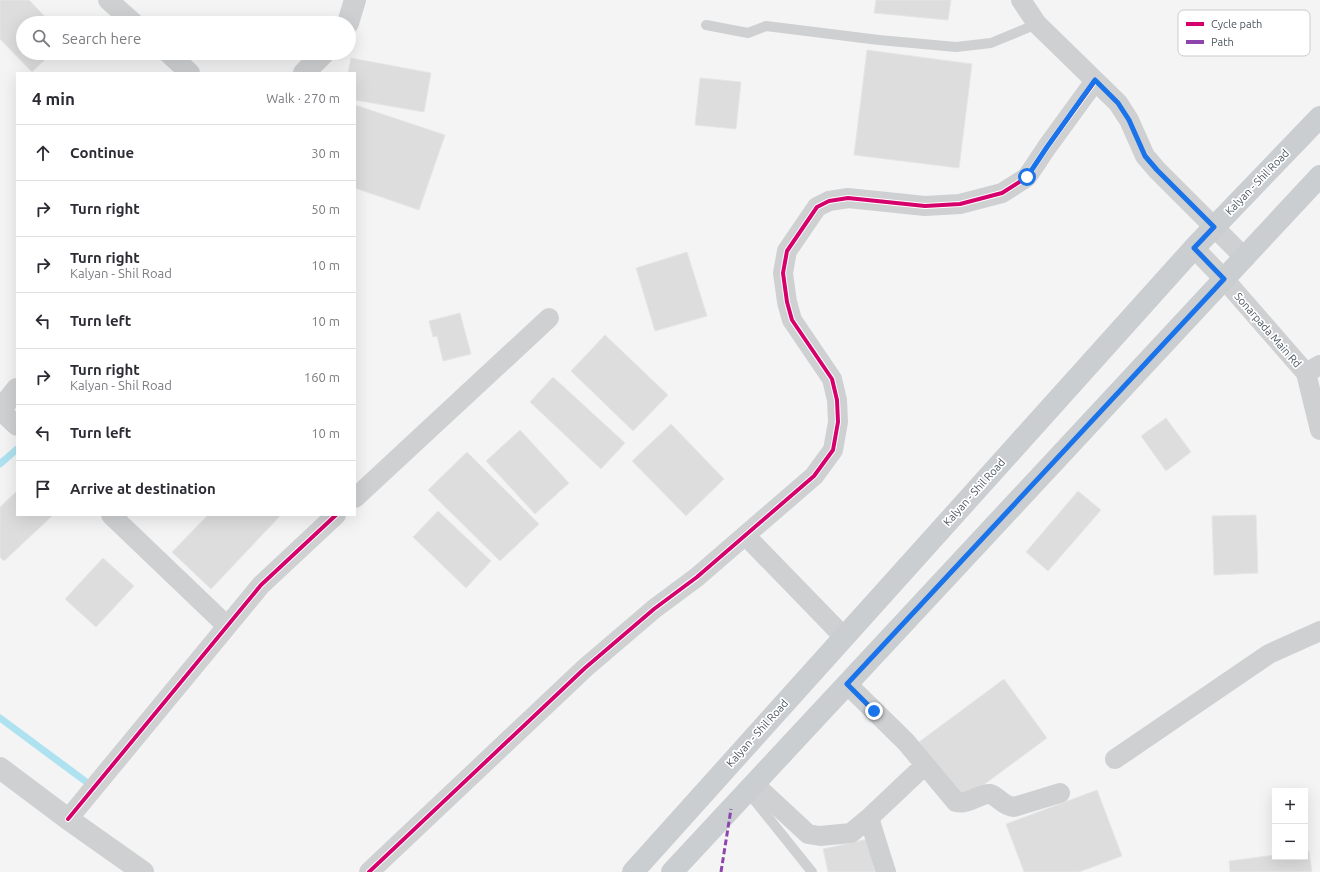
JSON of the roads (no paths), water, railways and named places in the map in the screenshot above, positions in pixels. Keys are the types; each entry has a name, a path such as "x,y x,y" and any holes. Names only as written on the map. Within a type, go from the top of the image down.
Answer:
{"main road":[{"name":"Kalyan - Shil Road","path":"633,872 1194,248 1320,117"},
{"path":"672,872 1320,176"}],"street":[{"path":"108,0 126,16"},
{"path":"350,16 355,0"},
{"path":"1020,0 1037,24 1118,103 1129,120 1145,156 1157,170 1244,258"},
{"path":"176,60 189,72"},
{"path":"305,72 317,60"},
{"path":"369,872 585,668 654,609 698,577 814,476 833,450 838,422 837,400 832,379 792,320 787,302 783,273 787,251 817,208 829,201 848,198 925,206 960,204 1002,193 1027,177 1095,80"},
{"name":"Sonarpada Main Rd","path":"1194,248 1313,369 1320,430"},
{"path":"356,497 549,318"},
{"path":"16,390 0,410 16,425"},
{"path":"112,516 227,626"},
{"path":"68,819 261,585 335,516"},
{"path":"746,536 844,637"},
{"path":"1115,760 1269,654 1320,632"},
{"path":"847,684 906,742 956,802 966,802 987,794 991,794 1007,806 1014,807 1060,794"},
{"path":"750,788 808,834 820,836 851,833 925,765"},
{"path":"0,768 68,819 143,872"},
{"path":"869,818 886,872"}],"lane":[{"path":"706,25 748,33 766,26 879,40 956,47 991,43 1037,24"},
{"path":"750,788 812,872"}],"waterway":[{"path":"0,464 16,450"},
{"path":"0,718 85,781"}]}
